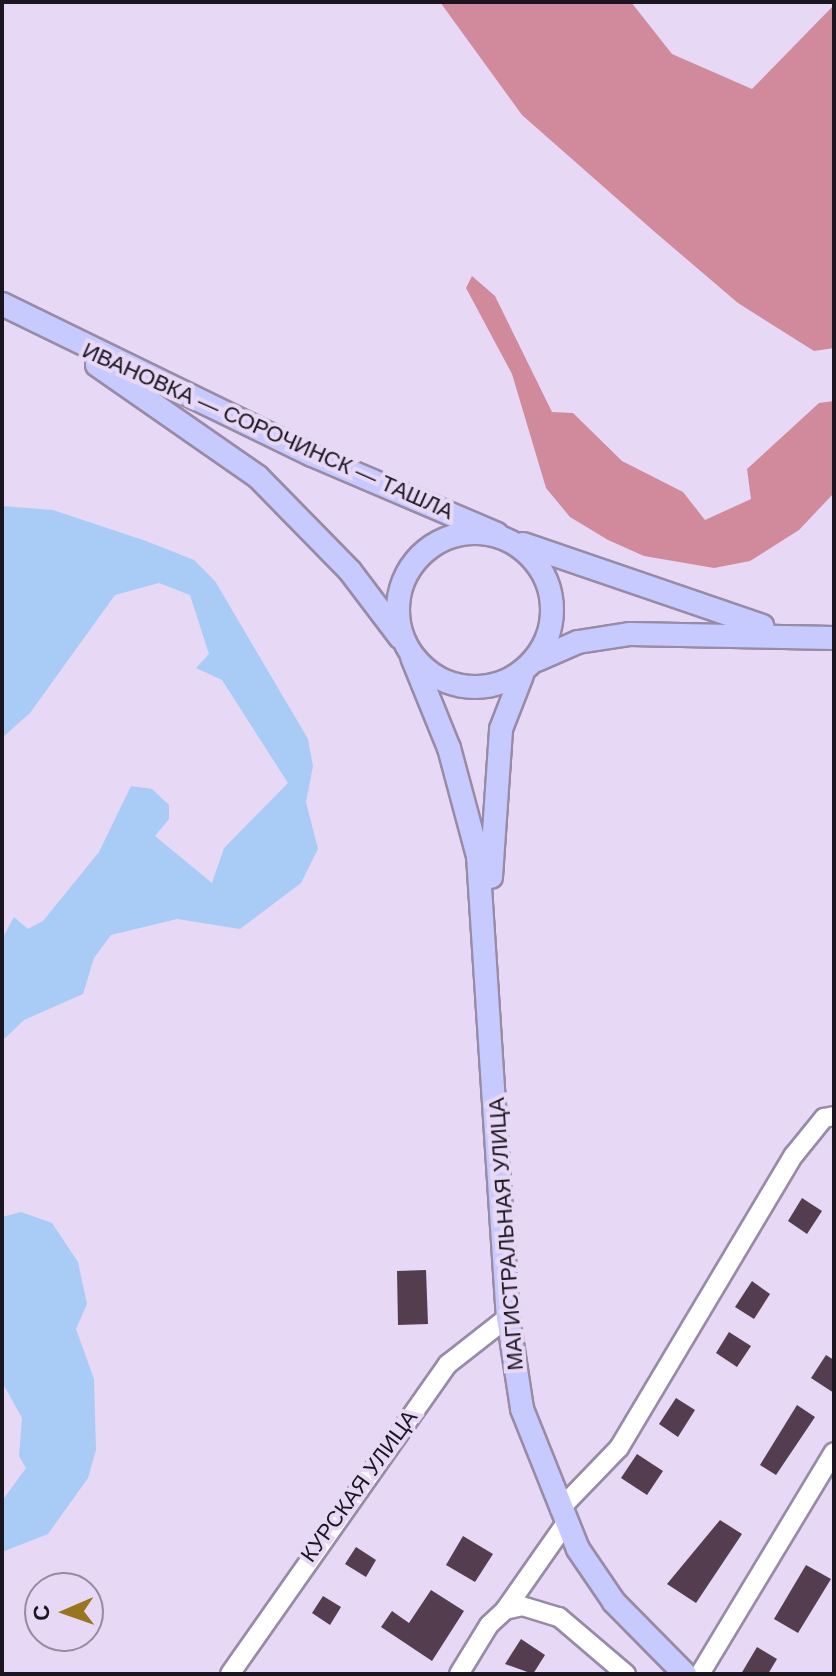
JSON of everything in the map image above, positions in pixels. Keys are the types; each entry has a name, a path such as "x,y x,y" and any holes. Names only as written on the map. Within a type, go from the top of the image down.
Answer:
{"main road":[{"name":"ИВАНОВКА — СОРОЧИНСК — ТАШЛА","path":"5,308 505,537 533,558 551,596 530,667 466,686 430,673 407,648 350,571 258,477 40,326"},
{"name":"ИВАНОВКА — СОРОЧИНСК — ТАШЛА","path":"407,648 400,593 418,557 451,536 505,537"},
{"path":"505,537 678,602 798,635"},
{"path":"530,667 603,636 798,635 834,638"},
{"name":"МАГИСТРАЛЬНАЯ УЛИЦА","path":"407,648 469,812 488,934 508,1317 522,1409 563,1516 614,1602 685,1674"},
{"name":"МАГИСТРАЛЬНАЯ УЛИЦА","path":"488,934 501,729 530,667"}],"street":[{"path":"459,1674 505,1610 563,1516 619,1448 794,1155 824,1118 834,1116"},
{"name":"КУРСКАЯ УЛИЦА","path":"230,1674 448,1364 508,1317"},
{"path":"700,1674 834,1452"},
{"path":"505,1610 538,1608 559,1617 626,1674"}],"shaded area":[{"path":"440,2 631,2 672,54 752,89 834,5 834,348 814,351 738,303 656,233 522,115"},
{"path":"472,276 495,296 552,412 573,413 622,461 683,492 705,520 751,499 747,469 819,403 834,401 834,493 799,530 750,561 714,568 644,556 608,540 570,517 546,488 512,374 466,288"}],"water":[{"path":"2,506 53,510 146,541 194,560 215,581 308,739 313,766 306,802 318,849 301,883 240,929 177,919 111,935 94,958 83,994 24,1020 2,1041 2,939 14,917 28,929 43,921 99,852 131,786 152,789 169,805 169,819 155,836 212,883 224,848 288,783 222,680 196,668 209,654 190,595 159,583 115,595 30,713 2,738"},
{"path":"21,1212 52,1223 78,1262 87,1304 76,1329 94,1379 96,1450 88,1478 48,1534 2,1552 2,1501 26,1468 19,1456 22,1418 2,1382 2,1217"}],"building":[{"path":"802,1198 822,1211 807,1234 788,1221"},
{"path":"426,1270 428,1324 398,1325 397,1271"},
{"path":"752,1281 770,1294 754,1319 735,1307"},
{"path":"729,1332 751,1346 737,1367 716,1353"},
{"path":"826,1355 834,1360 834,1393 811,1378"},
{"path":"676,1398 695,1410 678,1437 659,1424"},
{"path":"797,1405 815,1417 776,1475 760,1465"},
{"path":"637,1454 663,1471 647,1495 621,1478"},
{"path":"720,1520 742,1534 696,1603 667,1584"},
{"path":"463,1536 493,1554 475,1582 446,1565"},
{"path":"356,1547 376,1560 366,1577 345,1564"},
{"path":"806,1565 831,1579 798,1633 774,1619"},
{"path":"431,1590 464,1611 432,1661 381,1627 392,1611 409,1623"},
{"path":"323,1596 341,1607 330,1625 312,1613"},
{"path":"521,1639 545,1655 533,1674 505,1664"},
{"path":"757,1647 777,1659 768,1674 741,1674"}]}
